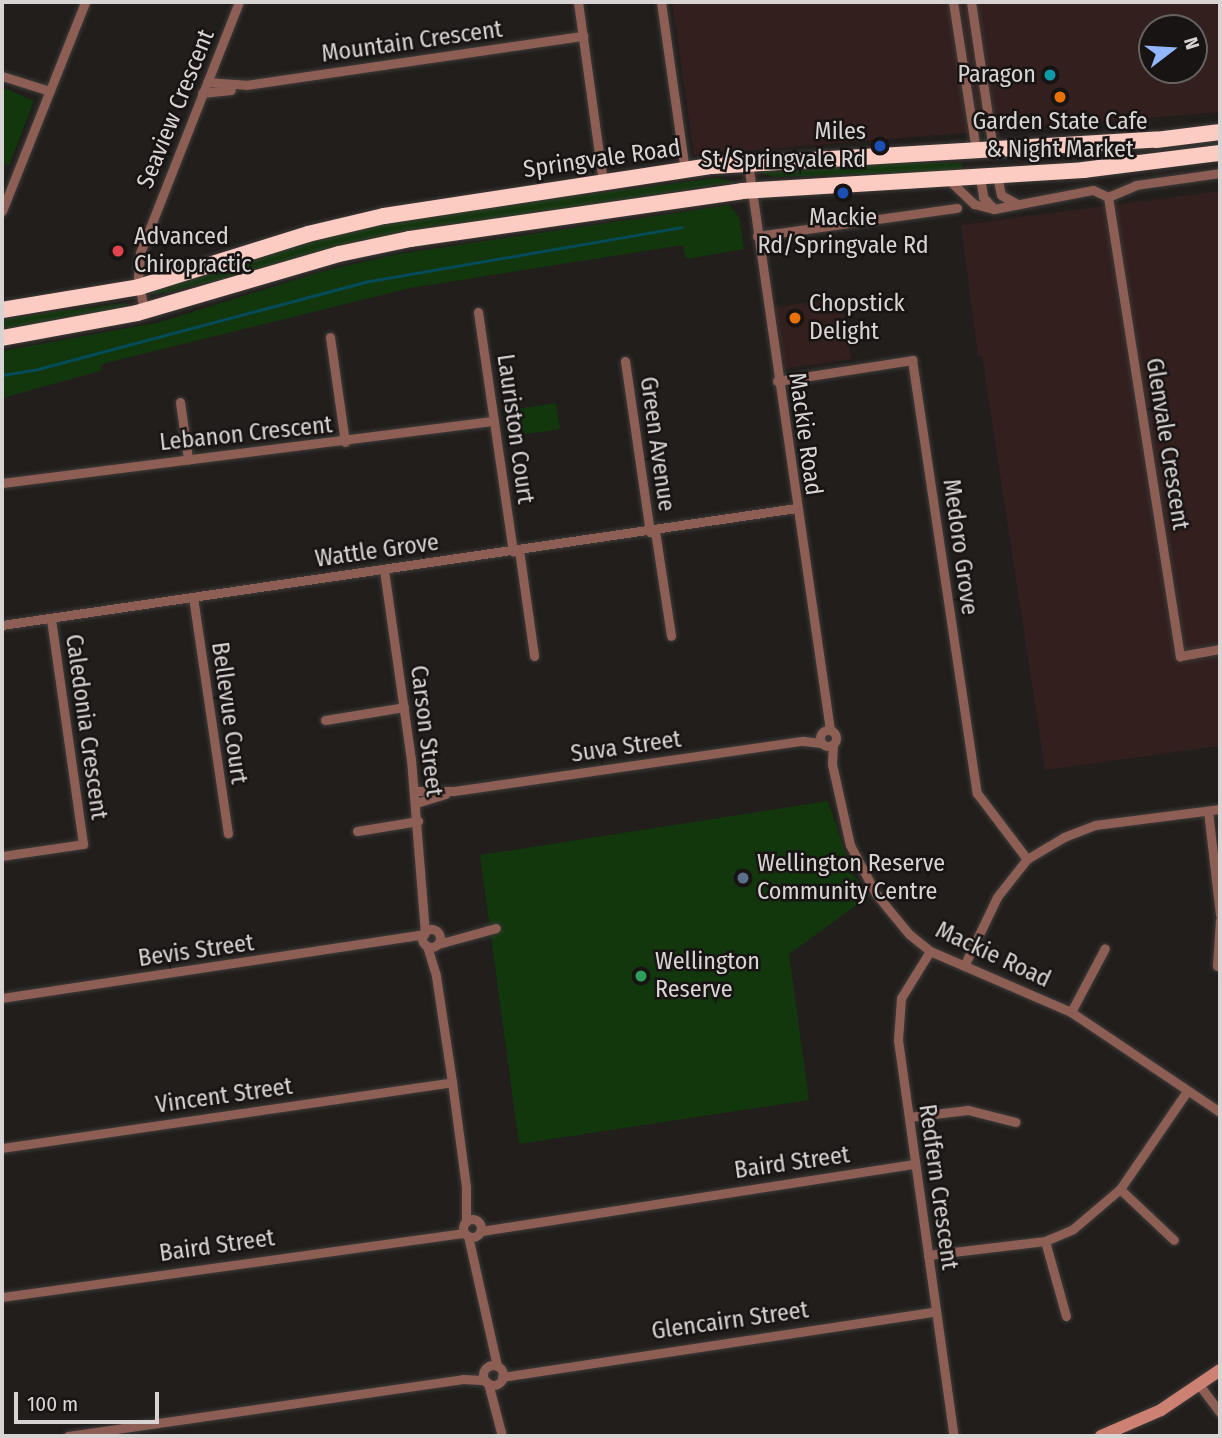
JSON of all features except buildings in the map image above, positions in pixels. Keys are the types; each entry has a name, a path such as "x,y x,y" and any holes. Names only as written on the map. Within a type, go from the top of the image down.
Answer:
{"highway":[{"name":"Springvale Road","path":"2,310 139,287 349,223 685,170 748,163 1156,141 1220,132"},
{"path":"984,149 997,176"},
{"path":"980,177 984,149"},
{"name":"Springvale Road","path":"2,338 144,311 388,243 751,190 997,176 1220,153"}],"street":[{"path":"2,211 85,2"},
{"name":"Seaview Crescent","path":"144,311 139,287 140,253 239,2"},
{"path":"578,2 603,182"},
{"path":"661,2 685,170"},
{"path":"953,2 965,79 984,149"},
{"path":"971,2 982,77 984,149"},
{"name":"Mountain Crescent","path":"202,93 583,36"},
{"path":"2,76 50,91"},
{"path":"965,79 982,77"},
{"name":"Mountain Crescent","path":"207,82 246,85"},
{"name":"Mackie Road","path":"748,163 826,711 826,738 841,813 860,867 892,914 930,951 1071,1012 1220,1112"},
{"path":"948,179 974,204 994,209 1093,190 1108,197 1136,185 1220,173"},
{"path":"997,176 1001,195 1018,205"},
{"path":"980,177 983,197 994,209"},
{"name":"Glenvale Crescent","path":"1108,197 1180,656 1220,649"},
{"path":"757,236 957,208"},
{"name":"Lauriston Court","path":"478,312 534,656"},
{"path":"330,337 345,442"},
{"name":"Medoro Grove","path":"777,381 912,360 977,793 1027,859"},
{"name":"Green Avenue","path":"625,361 671,636"},
{"path":"180,402 188,459"},
{"name":"Lebanon Crescent","path":"2,483 345,442 494,421"},
{"name":"Wattle Grove","path":"2,625 796,510"},
{"name":"Carson Street","path":"384,570 415,791 425,897 487,1335 486,1375 502,1436"},
{"name":"Bellevue Court","path":"193,597 228,833"},
{"name":"Caledonia Crescent","path":"2,856 83,844 51,618"},
{"path":"325,720 404,707"},
{"name":"Suva Street","path":"415,791 454,791 826,738"},
{"name":"Suva Street","path":"416,803 454,791"},
{"path":"964,966 996,897 1027,859 1063,836 1095,825 1220,809"},
{"path":"1208,810 1220,917 1217,966"},
{"path":"357,831 418,821"},
{"name":"Bevis Street","path":"2,998 496,928"},
{"path":"1071,1012 1105,948"},
{"name":"Redfern Crescent","path":"930,951 908,982 898,1014 915,1164 954,1436"},
{"name":"Vincent Street","path":"2,1148 452,1082"},
{"path":"928,1255 1045,1241 1091,1217 1120,1189 1187,1091"},
{"path":"909,1117 968,1110 1015,1122"},
{"name":"Baird Street","path":"2,1297 915,1164"},
{"path":"1120,1189 1174,1240"},
{"path":"1045,1241 1066,1316"},
{"name":"Glencairn Street","path":"500,1373 936,1311"},
{"name":"Carson Street","path":"487,1335 500,1373 498,1413"},
{"path":"1101,1436 1161,1410 1220,1370"},
{"path":"486,1375 500,1373"},
{"path":"68,1436 500,1373"},
{"path":"1200,1386 1220,1413"}],"shaded area":[{"path":"672,2 1220,2 1220,112 694,155"},
{"path":"1220,191 1220,746 1045,770 982,356 978,356 961,225"},
{"path":"842,298 851,359 785,369 775,307"}],"green space":[{"path":"2,87 34,101 9,166 2,162"},
{"path":"888,163 962,163 962,169 775,177 757,172 758,169"},
{"path":"717,178 737,182 365,240 249,273 155,295 147,292 380,221"},
{"path":"729,205 739,217 744,249 686,259 683,245 410,288 102,364 100,371 2,398 2,351 160,322 320,272 397,254"},
{"path":"124,303 128,305 112,311 2,331 2,319"},
{"path":"556,403 560,429 507,437 504,411"},
{"name":"Wellington Reserve","path":"828,801 852,873 869,896 789,954 809,1100 519,1144 480,855"}],"waterway":[{"path":"2,375 38,369 364,282 681,227"}],"place":[{"name":"Paragon","path":"1050,75"},
{"name":"Garden State Cafe & Night Market","path":"1060,97"},
{"name":"Miles St/Springvale Rd","path":"880,146"},
{"name":"Mackie Rd/Springvale Rd","path":"843,193"},
{"name":"Advanced Chiropractic","path":"118,251"},
{"name":"Chopstick Delight","path":"795,318"},
{"name":"Wellington Reserve Community Centre","path":"743,878"},
{"name":"Wellington Reserve","path":"641,976"}]}
